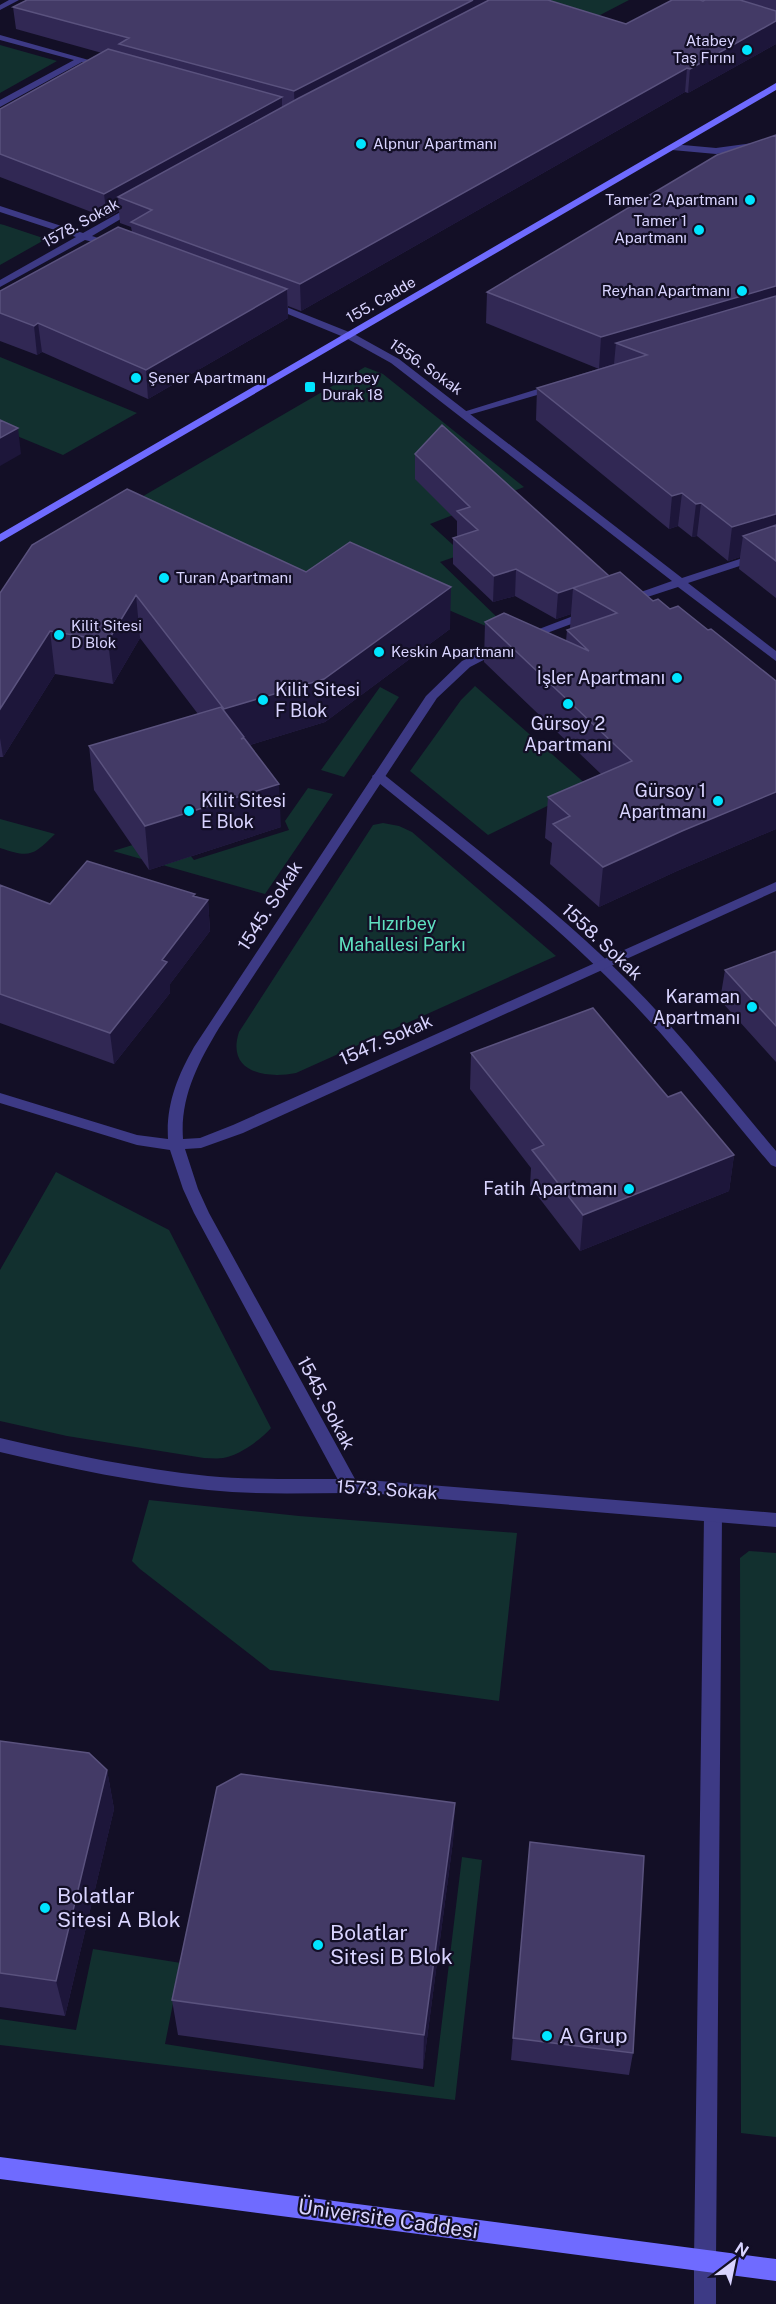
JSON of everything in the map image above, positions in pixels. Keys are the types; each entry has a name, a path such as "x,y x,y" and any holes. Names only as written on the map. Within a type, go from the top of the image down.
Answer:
{"street":[{"path":"0,8 15,0"},
{"path":"0,37 115,68"},
{"path":"0,104 82,59"},
{"name":"155. Cadde","path":"0,539 776,86"},
{"path":"672,147 716,151 776,142"},
{"name":"1578. Sokak","path":"0,284 144,204"},
{"path":"0,209 86,235 130,252"},
{"name":"1556. Sokak","path":"260,300 350,336 395,361 465,413 776,657"},
{"path":"465,413 570,382"},
{"name":"1545. Sokak","path":"350,1486 196,1200 175,1146 174,1120 181,1093 200,1047 378,776 432,696 448,679 466,664 515,640 776,550"},
{"name":"1558. Sokak","path":"378,776 529,900 602,964 688,1056 776,1161"},
{"name":"1547. Sokak","path":"0,1098 137,1140 175,1146 201,1143 238,1129 776,886"},
{"name":"1573. Sokak","path":"0,1445 132,1473 208,1483 350,1486 776,1520"},
{"path":"705,2304 713,1515"},
{"name":"Üniversite Caddesi","path":"0,2168 776,2270"}],"green space":[{"path":"552,0 629,0 579,26 530,11"},
{"path":"0,45 57,61 0,93"},
{"path":"0,224 4,225 46,239 0,265"},
{"path":"0,357 137,413 63,455 0,429"},
{"path":"365,367 383,374 524,487 430,524 463,554 440,562 502,622 488,627 340,563 307,584 133,502"},
{"path":"475,686 588,786 488,835 410,771 461,700"},
{"path":"380,687 399,697 344,777 321,770"},
{"path":"308,788 333,794 265,894 113,851 172,833 194,860 289,830 285,821"},
{"path":"0,819 55,834 36,851 25,854 10,851 0,848"},
{"name":"Hızırbey Mahallesi Parkı","path":"383,823 399,826 412,832 556,956 296,1073 272,1075 251,1070 238,1056 236,1045 239,1032 373,825"},
{"path":"56,1172 169,1230 271,1428 256,1442 229,1457 204,1458 67,1436 0,1421 0,1270"},
{"path":"149,1500 299,1516 517,1533 499,1701 270,1670 132,1561"},
{"path":"749,1551 776,1553 776,2137 741,2133 740,1558"},
{"path":"462,1857 482,1860 455,2100 0,2045 0,2019 76,2030 93,1949 181,1963 165,2044 434,2087"}],"building":[{"path":"27,0 473,0 294,91 119,44 129,38 13,7"},
{"path":"489,0 548,0 626,24 672,0 740,0 776,11 776,21 690,69 687,68 300,284 131,222 152,210 118,197 299,98"},
{"path":"108,49 282,97 104,194 0,154 0,109"},
{"path":"776,135 776,286 601,337 487,292 717,155"},
{"path":"118,227 287,289 146,370 38,323 34,326 0,313 0,291"},
{"path":"776,296 776,514 732,527 701,503 696,504 682,493 672,496 537,388 647,355 616,343"},
{"path":"0,420 18,428 0,438"},
{"path":"442,425 609,576 558,593 516,569 494,576 453,538 478,530 457,511 470,507 415,454"},
{"path":"127,489 306,572 350,542 451,587 324,679 224,709 136,595 108,641 50,631 0,709 0,593 32,545"},
{"path":"776,525 776,561 743,536"},
{"path":"620,572 653,601 658,599 670,609 678,606 708,630 711,629 776,681 776,792 603,867 553,824 570,816 548,797 632,761 485,622 504,613 589,651 567,630 617,613 573,588"},
{"path":"221,707 244,737 241,739 244,738 279,784 145,826 89,746"},
{"path":"87,861 208,900 162,960 167,962 110,1033 0,994 0,885 50,904"},
{"path":"776,951 776,1026 725,970"},
{"path":"593,1008 668,1097 681,1092 734,1155 583,1215 532,1150 544,1145 471,1053"},
{"name":"Bolatlar Sitesi A Blok","path":"0,1741 89,1753 107,1770 56,1981 0,1973"},
{"name":"Bolatlar Sitesi B Blok","path":"241,1774 455,1803 424,2035 172,2000 217,1787"},
{"path":"530,1842 644,1856 633,2053 513,2038"}],"place":[{"name":"Atabey Taş Fırını","path":"747,50"},
{"name":"Alpnur Apartmanı","path":"361,144"},
{"name":"Tamer 2 Apartmanı","path":"750,200"},
{"name":"Tamer 1 Apartmanı","path":"699,230"},
{"name":"Reyhan Apartmanı","path":"742,291"},
{"name":"Şener Apartmanı","path":"136,378"},
{"name":"Hızırbey Durak 18","path":"310,387"},
{"name":"Turan Apartmanı","path":"164,578"},
{"name":"Kilit Sitesi D Blok","path":"59,635"},
{"name":"Keskin Apartmanı","path":"379,652"},
{"name":"İşler Apartmanı","path":"677,678"},
{"name":"Kilit Sitesi F Blok","path":"263,700"},
{"name":"Gürsoy 2 Apartmanı","path":"568,704"},
{"name":"Gürsoy 1 Apartmanı","path":"718,801"},
{"name":"Kilit Sitesi E Blok","path":"189,811"},
{"name":"Karaman Apartmanı","path":"752,1007"},
{"name":"Fatih Apartmanı","path":"629,1189"},
{"name":"Bolatlar Sitesi A Blok","path":"45,1908"},
{"name":"Bolatlar Sitesi B Blok","path":"318,1945"},
{"name":"A Grup","path":"547,2036"}]}
